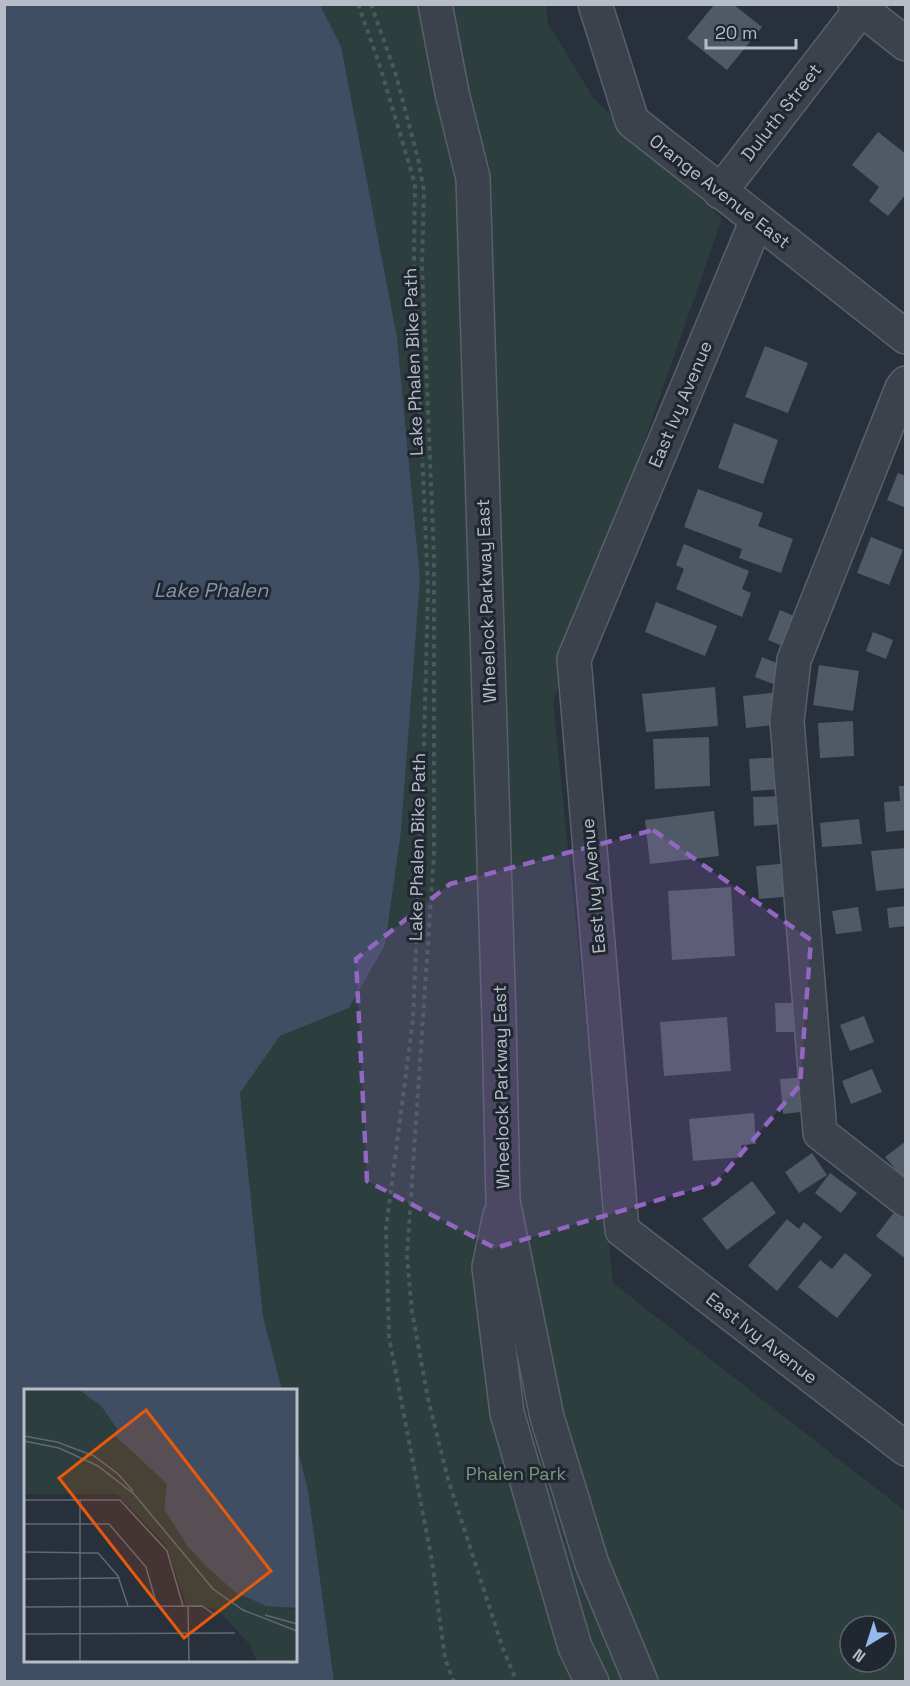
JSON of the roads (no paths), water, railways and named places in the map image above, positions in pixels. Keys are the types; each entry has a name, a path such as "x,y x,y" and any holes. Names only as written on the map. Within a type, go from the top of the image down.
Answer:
{"street":[{"name":"Wheelock Parkway East","path":"435,4 452,93 473,178 500,1019 503,1201 547,1417 592,1564 641,1682"},
{"name":"Orange Avenue East","path":"595,4 632,121 906,336"},
{"name":"Duluth Street","path":"720,192 860,6"},
{"path":"860,6 906,44"},
{"name":"East Ivy Avenue","path":"757,220 574,659 622,1230 900,1433"},
{"path":"906,383 897,399 795,660 787,721 819,1133 906,1200"},
{"name":"Wheelock Parkway East","path":"503,1201 489,1267 507,1413 575,1647 592,1682"}],"water":[{"name":"Lake Phalen","path":"5,4 320,5 341,46 397,337 420,578 401,831 385,945 349,1008 280,1036 240,1093 263,1316 282,1389 24,1389 24,1662 297,1662 297,1446 308,1490 334,1681 5,1681"}],"park label":[{"name":"Phalen Park","path":"516,1473"}]}
